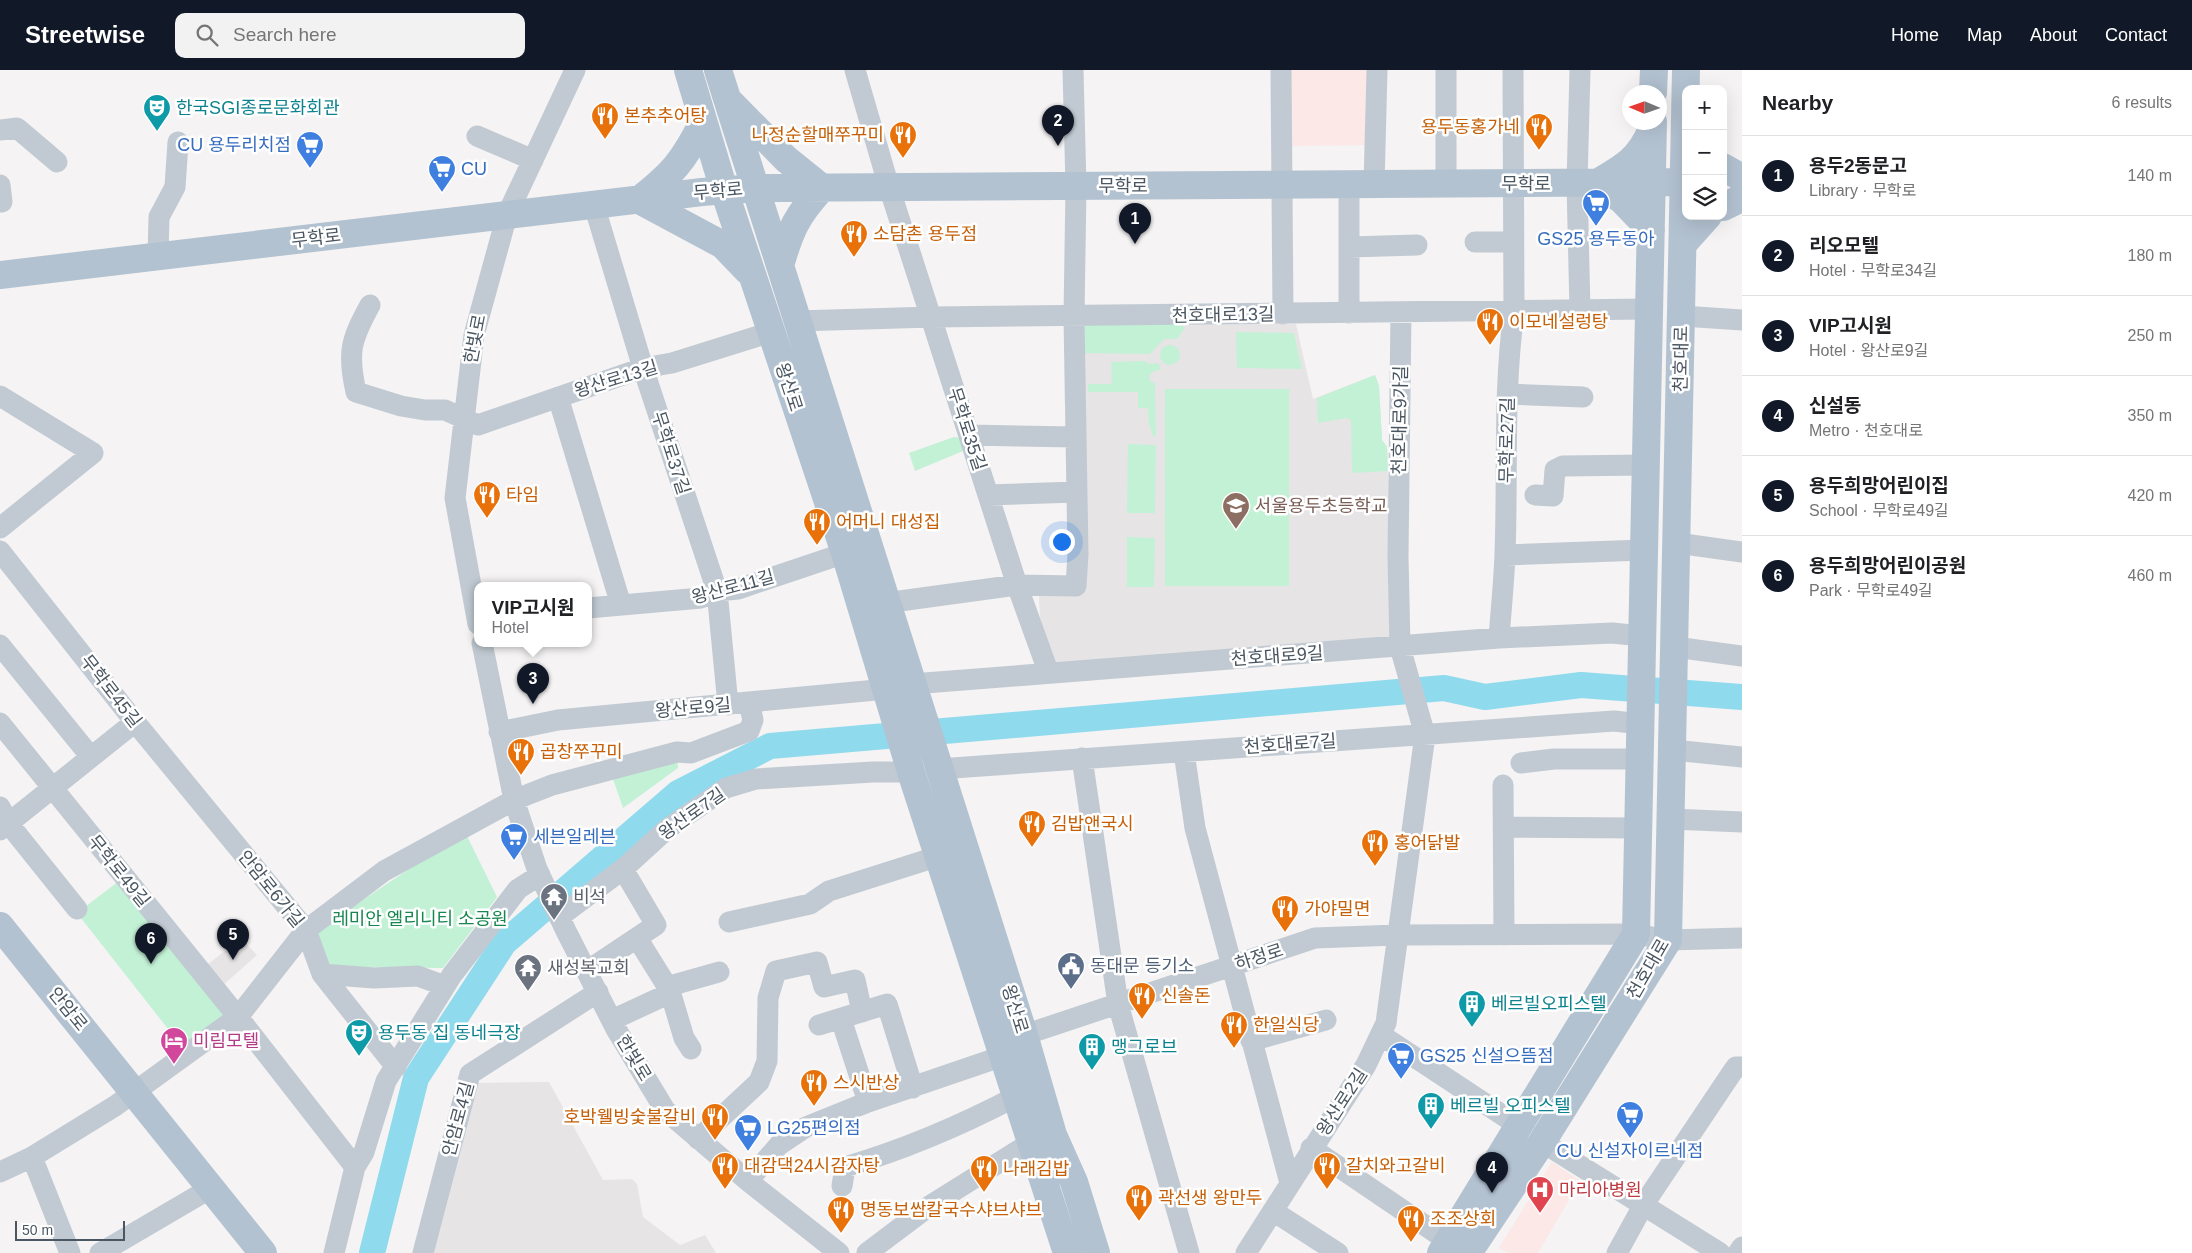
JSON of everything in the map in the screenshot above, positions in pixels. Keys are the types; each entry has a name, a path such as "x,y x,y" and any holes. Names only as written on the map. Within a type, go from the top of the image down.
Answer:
{"main road":[{"name":"왕산로","path":"688,70 724,190 845,553 902,695 938,766 1024,1035 1053,1134 1074,1182 1096,1253"},
{"name":"왕산로","path":"718,70 885,603 902,695 910,769 1067,1253"},
{"path":"1653,85 1654,70"},
{"name":"천호대로","path":"1686,70 1686,85"},
{"path":"726,98 786,159 822,188 802,210 788,238 780,266"},
{"path":"703,122 684,158 667,177 639,200 723,245 752,275"},
{"path":"1587,183 1629,164 1644,146 1651,130"},
{"name":"천호대로","path":"1453,1249 1518,1126 1636,934 1653,130"},
{"name":"천호대로","path":"1685,175 1686,130"},
{"path":"1727,169 1742,178"},
{"name":"무학로","path":"0,275 507,215 755,188 1282,186 1682,181"},
{"path":"1587,183 1622,200 1651,230"},
{"path":"1727,186 1742,188"},
{"path":"1727,205 1742,198"},
{"name":"천호대로","path":"1453,1249 1542,1142 1668,940 1684,220"},
{"path":"1683,244 1704,220"},
{"name":"안암로","path":"0,926 136,1092 262,1253"}],"street":[{"name":"한빛로","path":"474,602 455,498 462,419 474,335 507,215 575,70"},
{"name":"무학로35길","path":"856,70 889,187 1017,585 1048,671"},
{"path":"885,603 1017,585 1076,586 1077,492 1074,317 1076,186 1073,70"},
{"path":"1281,70 1283,314"},
{"path":"1349,313 1349,247 1362,185 1377,70"},
{"path":"1446,70 1446,184"},
{"name":"무학로27길","path":"1499,638 1505,555 1508,394 1514,312 1513,70"},
{"path":"1580,70 1587,183 1580,311"},
{"path":"0,130 17,128 57,162"},
{"path":"477,136 534,160"},
{"path":"158,256 159,216 175,186 178,142"},
{"name":"무학로37길","path":"594,205 643,368 717,591 739,704"},
{"path":"1475,242 1513,242"},
{"path":"1349,247 1417,245"},
{"name":"왕산로13길","path":"370,305 356,330 351,348 351,370 356,392 409,407 425,410 446,410 478,425 643,368 672,363 771,332"},
{"name":"천호대로13길","path":"797,321 932,317 1649,310"},
{"name":"천호대로9가길","path":"1401,312 1398,556 1402,652 1424,731"},
{"path":"1682,316 1742,320"},
{"path":"1508,394 1583,397"},
{"path":"0,528 93,453 1,397"},
{"path":"558,397 621,605"},
{"path":"969,436 1076,437"},
{"path":"1544,495 1555,470 1563,466 1646,465"},
{"path":"988,495 1077,492"},
{"path":"1677,543 1742,552"},
{"path":"1505,555 1644,550"},
{"name":"무학로45길","path":"0,551 223,830"},
{"name":"왕산로11길","path":"592,608 701,598 717,591 738,589 845,553"},
{"name":"천호대로9길","path":"902,695 1048,671 1402,652 1499,638 1612,633 1642,636"},
{"path":"0,645 91,757"},
{"name":"한빛로","path":"483,647 514,800 540,875 559,917 612,1020 665,1110 748,1181 839,1253"},
{"path":"1675,648 1742,656"},
{"name":"왕산로9길","path":"499,732 558,720 739,704 902,695"},
{"path":"0,1172 32,1157 136,1092 238,1017 306,930 384,870 514,800 552,785 681,751 691,754 749,731 753,720 739,704"},
{"name":"천호대로7길","path":"938,766 1184,752 1424,731 1614,721 1641,722"},
{"path":"77,909 3,820 51,788 135,722"},
{"name":"무학로49길","path":"0,723 238,1017 355,1167"},
{"name":"왕산로2길","path":"1246,1253 1366,1065 1386,1023 1424,731"},
{"path":"1673,737 1742,757"},
{"path":"1184,752 1195,828 1290,1183"},
{"path":"1082,758 1118,1004 1189,1253"},
{"path":"1521,763 1554,760 1640,759"},
{"name":"왕산로7길","path":"559,917 623,869 667,829 726,788 756,779 910,769"},
{"path":"1503,785 1504,935"},
{"path":"1671,820 1742,822"},
{"path":"1504,827 1638,828"},
{"name":"안암로6가길","path":"223,830 306,930 322,974 396,1067"},
{"path":"729,922 810,904 829,891 938,856"},
{"path":"587,971 656,925 623,869"},
{"path":"334,1253 355,1167 364,1152 386,1081 445,986 518,889 540,875"},
{"name":"하정로","path":"1024,1035 1315,938 1397,935 1636,934 1668,940 1742,938"},
{"path":"637,938 670,991 684,1038 691,1049"},
{"path":"698,1138 759,1082 767,1061 768,998 776,971 817,962 824,986 855,980 862,1012"},
{"path":"612,1020 668,994 674,985 719,972"},
{"path":"322,974 374,978 418,976 445,986"},
{"name":"안암로4길","path":"423,1253 470,1074 598,992"},
{"path":"819,1025 887,1004 913,1088"},
{"path":"841,1019 868,1102"},
{"path":"1251,1041 1326,1020"},
{"path":"1380,1035 1518,1126"},
{"path":"748,1181 779,1145 806,1127 868,1102 1004,1056"},
{"path":"1626,1250 1644,1204 1736,1067 1742,1067"},
{"path":"842,1186 845,1167 876,1158 956,1128 1016,1096"},
{"path":"1542,1142 1720,1253"},
{"path":"867,1253 928,1207 1030,1143"},
{"path":"1312,1148 1453,1249"},
{"path":"32,1157 70,1253"},
{"path":"100,1253 211,1188"},
{"path":"1273,1211 1338,1253"},
{"path":"1738,1253 1742,1247"}],"shaded area":[{"path":"1290,70 1370,70 1368,145 1291,146"},
{"name":"서울용두초등학교","path":"1081,323 1296,324 1313,399 1375,375 1379,386 1382,440 1387,447 1392,640 1058,663 1049,656 1040,617 1039,597 1042,593 1083,590"},
{"path":"241,938 257,955 222,986 207,965"},
{"path":"549,1082 603,1180 632,1179 637,1184 643,1217 680,1245 705,1235 716,1253 429,1253 476,1083"},
{"name":"마리아병원","path":"1552,1162 1580,1181 1538,1253 1509,1253 1499,1248"}],"green space":[{"path":"1085,324 1181,324 1185,328 1177,339 1164,339 1150,354 1085,353"},
{"path":"1236,332 1294,333 1302,369 1237,368"},
{"path":"1170,345 1177,348 1180,355 1177,362 1170,365 1163,362 1160,355 1163,348"},
{"path":"1145,361 1149,364 1158,363 1160,366 1160,370 1152,372 1149,376 1150,381 1155,383 1156,436 1153,436 1149,423 1148,408 1138,408 1138,392 1088,392 1088,384 1112,384 1111,362"},
{"path":"1375,375 1379,386 1382,440 1387,447 1388,471 1352,473 1351,420 1346,418 1318,423 1317,398"},
{"path":"1165,389 1289,389 1289,586 1165,586"},
{"path":"954,437 961,438 963,451 915,471 909,453"},
{"path":"1128,444 1156,445 1155,513 1127,513"},
{"path":"1127,537 1155,538 1154,587 1127,587"},
{"path":"677,752 678,768 623,808 610,770"},
{"name":"레미안 엘리니티 소공원","path":"465,832 497,897 443,968 329,967 316,931"},
{"path":"119,881 224,1016 183,1048 77,913"}],"waterway":[{"path":"372,1253 416,1078 504,943 678,793 770,746 1444,688 1485,697 1581,685 1742,697"}],"place":[{"name":"한국SGI종로문화회관","path":"157,132"},
{"name":"본추추어탕","path":"605,140"},
{"name":"리오모텔","path":"1058,146"},
{"name":"용두동홍가네","path":"1539,151"},
{"name":"나정순할매쭈꾸미","path":"903,159"},
{"name":"CU 용두리치점","path":"310,169"},
{"name":"CU","path":"442,193"},
{"name":"GS25 용두동아","path":"1596,227"},
{"name":"용두2동문고","path":"1135,244"},
{"name":"소담촌 용두점","path":"854,258"},
{"name":"이모네설렁탕","path":"1490,346"},
{"name":"타임","path":"487,519"},
{"name":"서울용두초등학교","path":"1236,530"},
{"name":"어머니 대성집","path":"817,546"},
{"name":"VIP고시원","path":"533,704"},
{"name":"곱창쭈꾸미","path":"521,776"},
{"name":"김밥앤국시","path":"1032,848"},
{"name":"세븐일레븐","path":"514,861"},
{"name":"홍어닭발","path":"1375,867"},
{"name":"비석","path":"554,921"},
{"name":"가야밀면","path":"1285,933"},
{"name":"용두희망어린이집","path":"233,960"},
{"name":"용두희망어린이공원","path":"151,964"},
{"name":"동대문 등기소","path":"1071,990"},
{"name":"새성복교회","path":"528,992"},
{"name":"신솔돈","path":"1142,1020"},
{"name":"베르빌오피스텔","path":"1472,1028"},
{"name":"한일식당","path":"1234,1049"},
{"name":"용두동 집 동네극장","path":"359,1057"},
{"name":"미림모텔","path":"174,1065"},
{"name":"맹그로브","path":"1092,1071"},
{"name":"GS25 신설으뜸점","path":"1401,1080"},
{"name":"스시반상","path":"814,1107"},
{"name":"베르빌 오피스텔","path":"1431,1130"},
{"name":"CU 신설자이르네점","path":"1630,1139"},
{"name":"호박웰빙숯불갈비","path":"715,1141"},
{"name":"LG25편의점","path":"748,1152"},
{"name":"대감댁24시감자탕","path":"725,1190"},
{"name":"갈치와고갈비","path":"1327,1190"},
{"name":"나래김밥","path":"984,1193"},
{"name":"신설동","path":"1492,1193"},
{"name":"마리아병원","path":"1540,1214"},
{"name":"곽선생 왕만두","path":"1139,1222"},
{"name":"명동보쌈칼국수샤브샤브","path":"841,1234"},
{"name":"조조상회","path":"1411,1243"}]}
